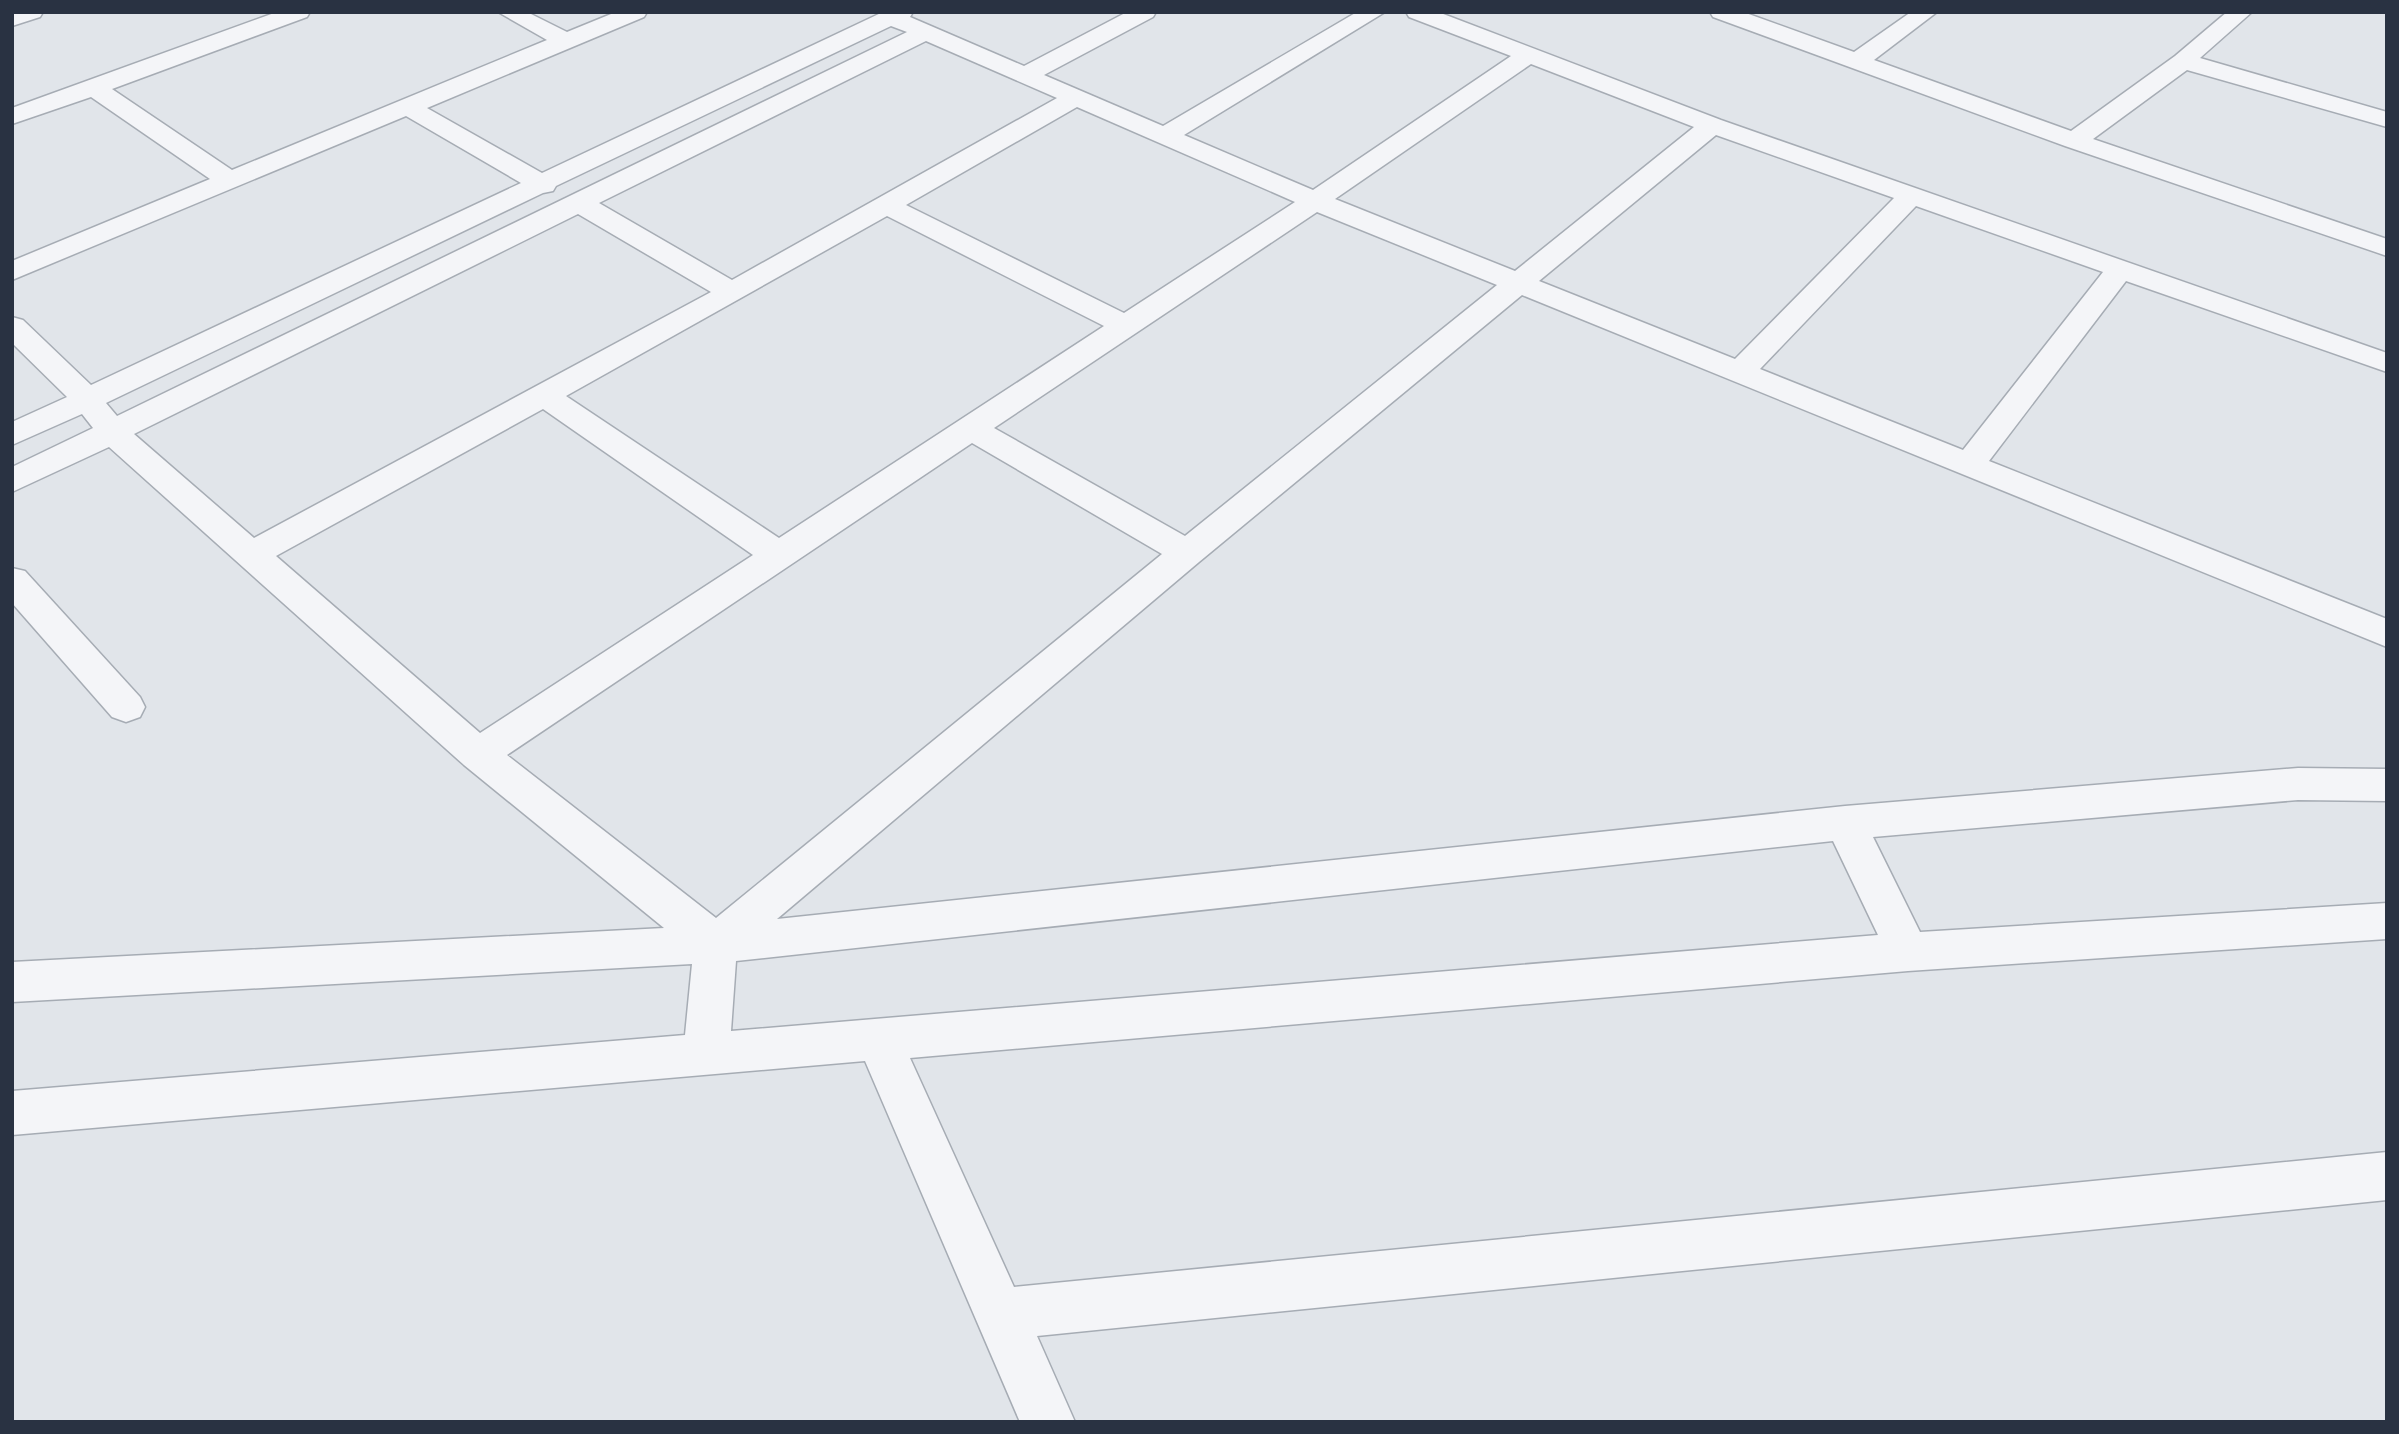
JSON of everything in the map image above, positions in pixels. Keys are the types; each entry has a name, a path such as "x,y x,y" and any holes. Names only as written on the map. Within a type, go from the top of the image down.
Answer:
{"street":[{"path":"12,19 32,12"},
{"path":"242,12 264,25"},
{"path":"12,117 299,12"},
{"path":"509,12 564,40"},
{"path":"12,271 636,12"},
{"path":"1025,75 1145,12"},
{"path":"1165,135 1374,12"},
{"path":"1417,12 1712,125 2387,363"},
{"path":"1721,12 2074,141 2387,248"},
{"path":"1856,61 1926,12"},
{"path":"2074,141 2183,61 2241,12"},
{"path":"12,435 544,185 891,14 926,32 1315,201 2387,635"},
{"path":"12,481 581,204 926,32"},
{"path":"478,754 1315,201 1529,55"},
{"path":"2183,61 2387,121"},
{"path":"93,88 229,180"},
{"path":"251,554 732,292 1077,97"},
{"path":"406,106 544,185"},
{"path":"706,1053 716,944 1187,553 1712,125"},
{"path":"1738,374 1912,195"},
{"path":"581,204 732,292"},
{"path":"886,205 1124,325"},
{"path":"1968,466 2120,269"},
{"path":"12,326 87,398 112,432 478,754 716,944"},
{"path":"544,395 780,556"},
{"path":"969,428 1187,553"},
{"path":"12,580 126,706"},
{"path":"12,982 716,944 1845,823 2298,784 2387,785"},
{"path":"1845,823 1908,952"},
{"path":"12,1113 706,1053 880,1042 1908,952 2387,921"},
{"path":"880,1042 1048,1422"},
{"path":"1001,1314 2387,1176"}]}
